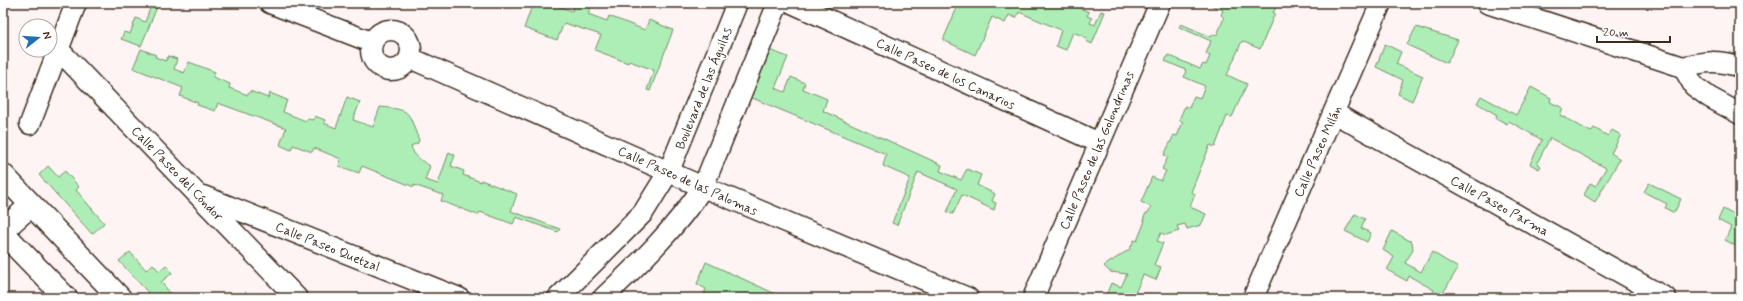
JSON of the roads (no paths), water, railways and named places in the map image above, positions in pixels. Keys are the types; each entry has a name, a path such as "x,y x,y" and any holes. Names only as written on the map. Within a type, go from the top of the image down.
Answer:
{"street":[{"path":"58,49 76,3"},
{"path":"270,3 371,42"},
{"name":"Boulevard de las Águilas","path":"558,298 643,213 669,171 737,3"},
{"path":"603,298 642,261 688,209 703,187 778,3"},
{"name":"Calle Paseo de los Canarios","path":"792,3 1100,144"},
{"name":"Calle Paseo de las Golondrinas","path":"1033,298 1160,3"},
{"name":"Calle Paseo Milán","path":"1259,296 1334,113 1382,3"},
{"path":"1487,3 1683,67 1704,61 1724,62 1740,67"},
{"path":"390,29 398,31 405,35 410,42 412,50 410,58 399,69 383,69 376,64 372,58 370,50 371,42 376,35 382,31 390,29"},
{"name":"Calle Paseo del Cóndor","path":"58,49 297,298"},
{"path":"30,124 55,58"},
{"name":"Calle Paseo de las Palomas","path":"410,58 703,187 968,298"},
{"path":"1683,67 1694,86 1709,98 1740,114"},
{"name":"Calle Paseo Parma","path":"1334,113 1666,298"},
{"path":"3,175 120,298"},
{"name":"Calle Paseo Quetzal","path":"198,194 458,298"},
{"path":"3,230 31,205"},
{"path":"3,233 66,298"}]}
